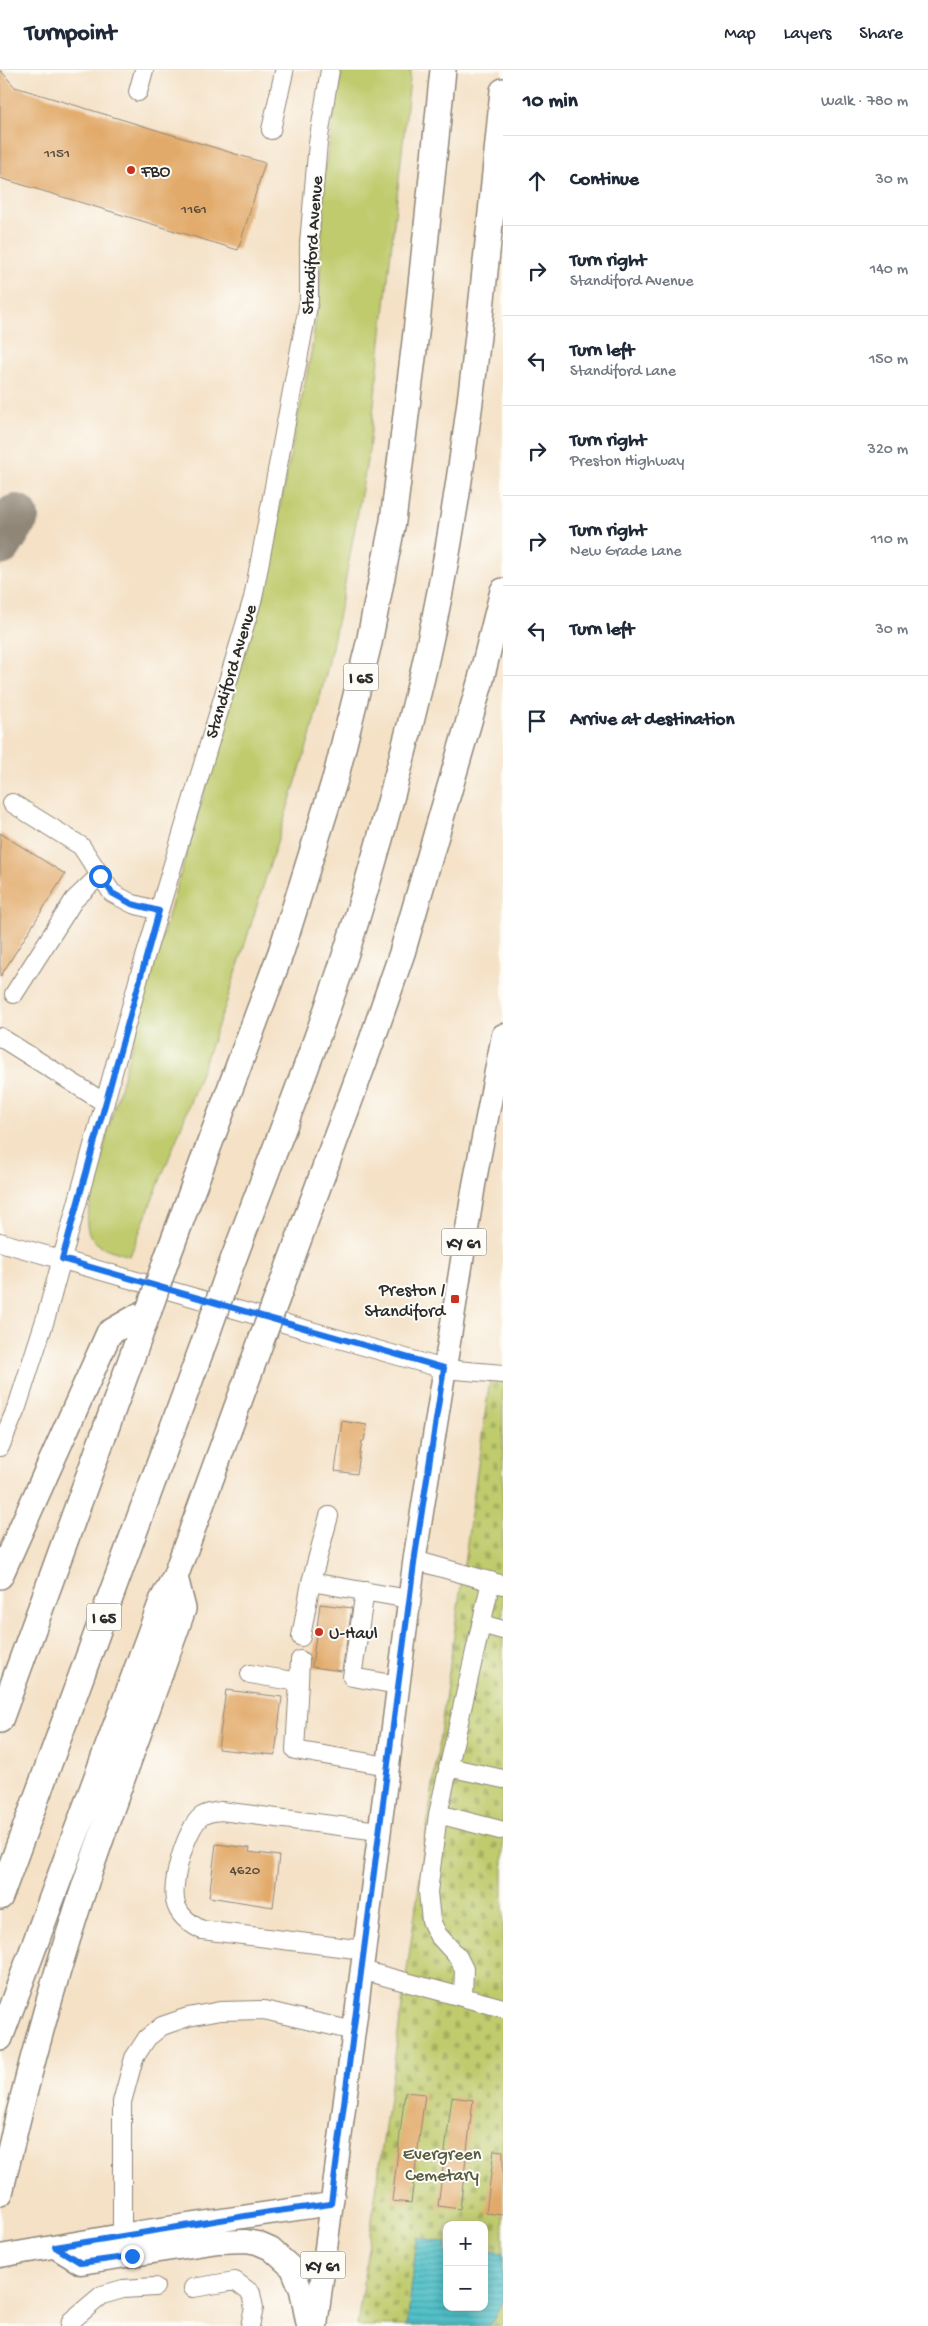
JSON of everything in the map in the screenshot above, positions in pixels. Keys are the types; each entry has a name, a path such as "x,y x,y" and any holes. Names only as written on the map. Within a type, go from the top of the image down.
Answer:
{"highway":[{"name":"I 65","path":"0,1720 167,1258 287,934 336,776 369,643 393,521 416,333 443,70"},
{"name":"I 65","path":"0,1897 319,1029 356,922 400,764 423,670 464,451 476,367 503,92"},
{"path":"0,2038 162,1601 175,1577 402,953 477,692 503,591"},
{"path":"0,1576 108,1333 149,1310"},
{"path":"0,2193 17,2118 63,1955 184,1609 175,1577"}],"main road":[{"name":"KY 61","path":"316,2326 414,1560 474,1185 503,1035"},
{"path":"0,2256 122,2235 331,2204"},
{"path":"55,2247 81,2263 218,2242 246,2241 257,2243 271,2250 292,2268 301,2290 308,2326"}],"street":[{"path":"138,92 144,70"},
{"name":"Standiford Avenue","path":"0,1447 17,1408 62,1259 159,911 253,598 309,301 312,213 318,143 330,70"},
{"path":"270,130 284,72"},
{"path":"12,803 81,846 112,893 132,904 159,911"},
{"path":"14,994 74,900 100,876"},
{"path":"0,1038 105,1103"},
{"path":"0,1242 444,1368 503,1374"},
{"path":"301,1637 311,1582 329,1516"},
{"path":"414,1560 497,1583 481,1624 448,1767 438,1814 428,1892 431,1920 438,1935 458,1957 464,1969 463,1997"},
{"path":"311,1582 409,1599"},
{"path":"365,1591 352,1677 398,1685"},
{"path":"481,1624 503,1630"},
{"path":"300,1660 295,1750 388,1766"},
{"path":"250,1674 299,1682"},
{"path":"448,1767 503,1779"},
{"path":"379,1831 221,1811 202,1816 194,1825 179,1865 175,1897 177,1907 192,1926 202,1930 363,1960 463,1997 503,2008"},
{"path":"438,1814 500,1830"},
{"path":"122,2235 122,2102 134,2058 147,2038 162,2026 188,2017 220,2011 264,2010 354,2031"},
{"path":"193,2288 235,2281 251,2293 254,2308 250,2326"},
{"path":"70,2326 71,2320 102,2295 124,2289 155,2287"}],"green space":[{"path":"342,70 411,70 369,450 343,594 328,666 310,737 227,1001 180,1130 130,1256 107,1249 94,1241 87,1228 87,1219 108,1131 152,971 231,702 269,561 312,348 320,280 324,174"},
{"name":"Evergreen Cemetary","path":"491,1372 503,1373 503,2326 357,2326"}],"water":[{"path":"417,2237 443,2242 443,2311 488,2311 488,2251 503,2253 503,2301 490,2326 407,2326"}],"building":[{"name":"FBO","path":"0,70 15,87 265,163 238,250 0,178"},
{"path":"0,833 65,874 0,977"},
{"path":"342,1421 367,1425 364,1441 362,1441 357,1474 335,1471"},
{"path":"320,1604 352,1608 342,1671 312,1667"},
{"path":"226,1690 282,1697 275,1755 218,1749"},
{"path":"216,1844 250,1848 249,1852 279,1856 273,1907 209,1897"},
{"path":"405,2092 425,2094 411,2203 392,2201"},
{"path":"452,2097 473,2100 460,2209 438,2206"},
{"path":"494,2150 503,2151 503,2215 486,2213"}],"taxiway":[{"path":"0,543 16,517"}],"place":[{"name":"FBO","path":"131,170"},
{"name":"Preston / Standiford","path":"455,1299"},
{"name":"U-Haul","path":"319,1632"}],"route":[{"path":"100,876 112,893 132,904 159,911 62,1259 444,1368 415,1556 331,2204 134,2233 55,2247 81,2263 132,2256"}]}
